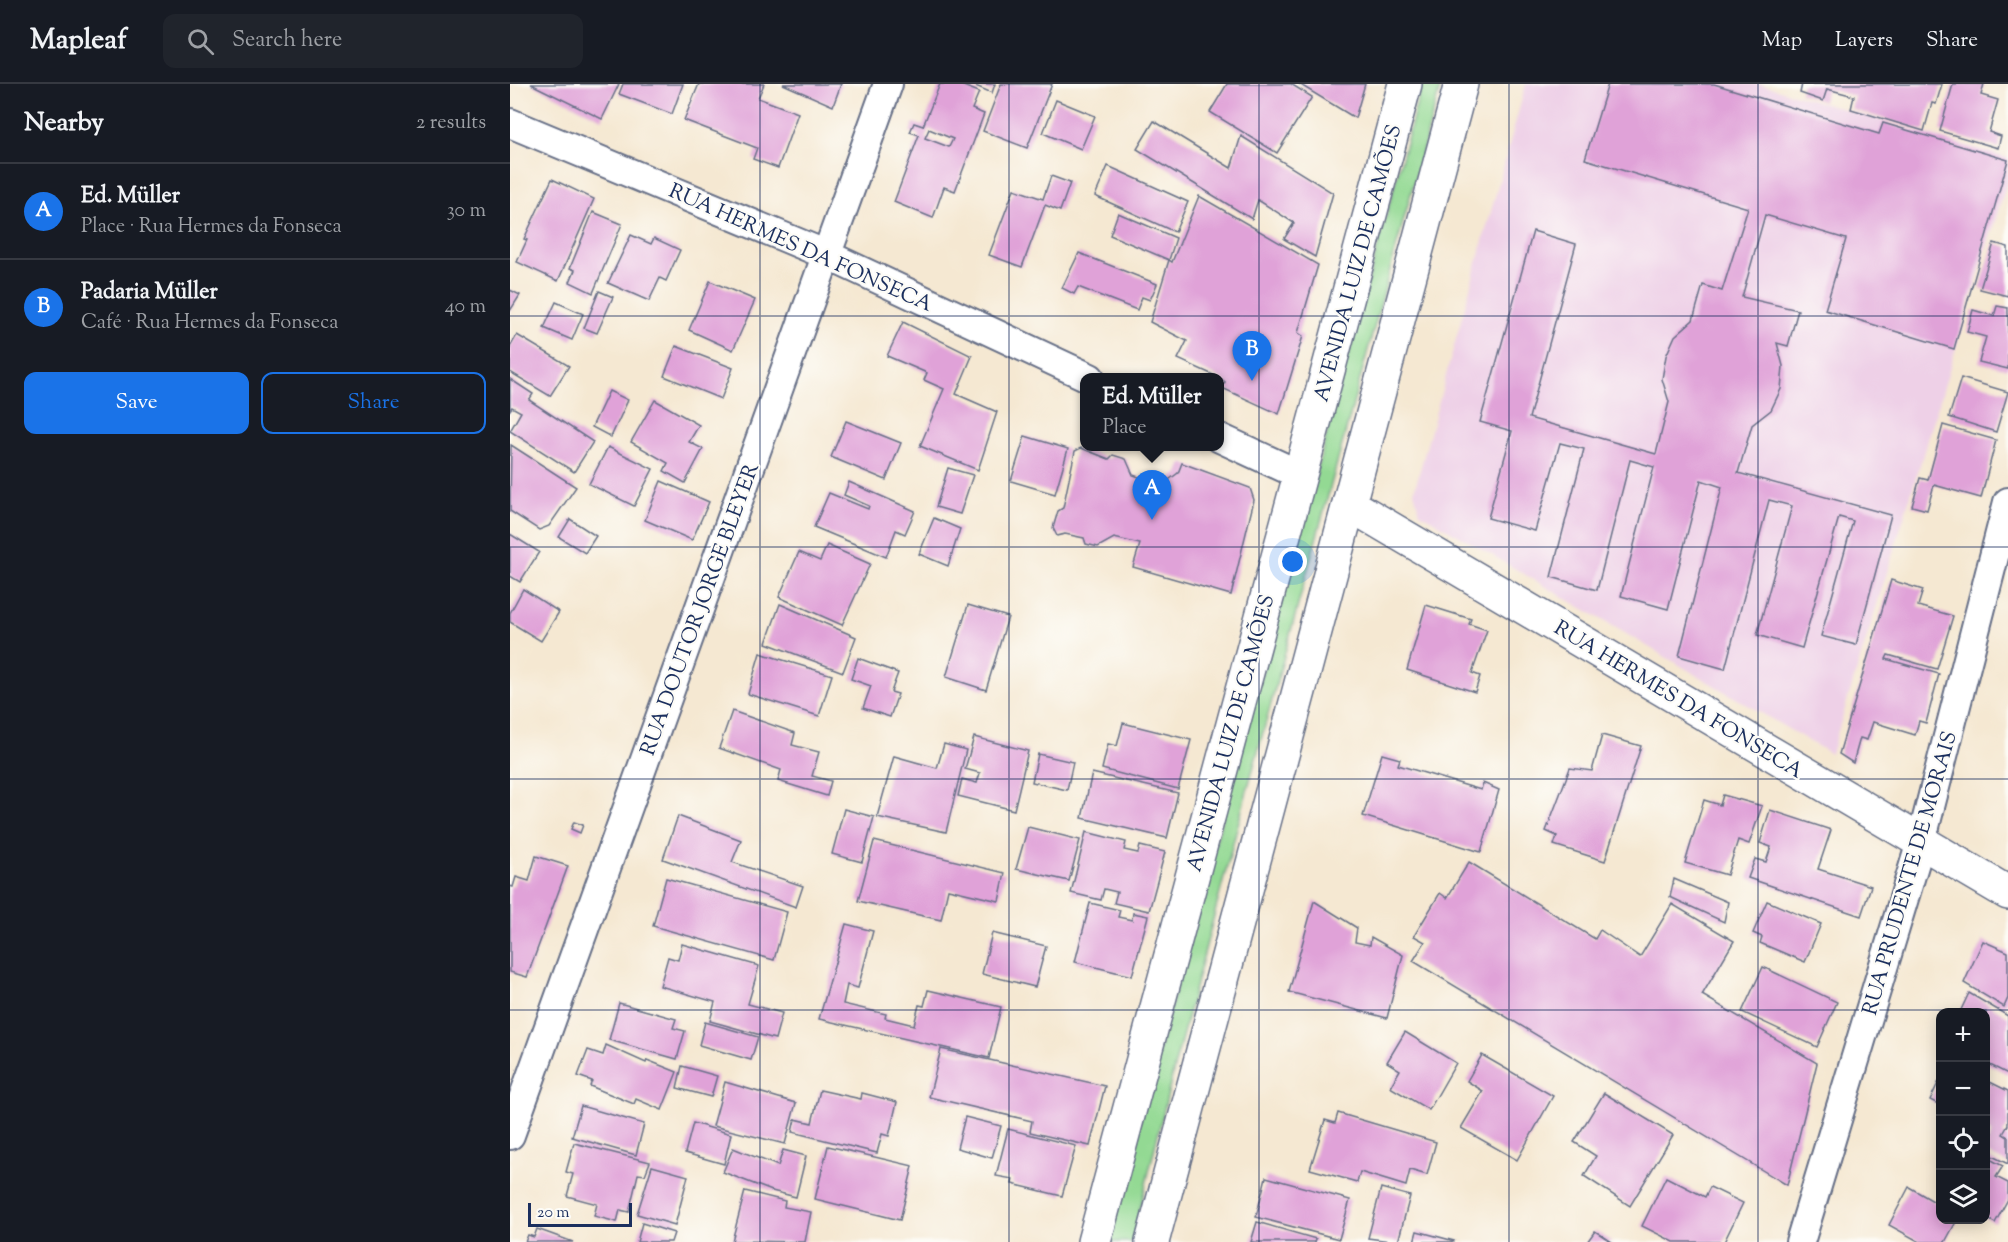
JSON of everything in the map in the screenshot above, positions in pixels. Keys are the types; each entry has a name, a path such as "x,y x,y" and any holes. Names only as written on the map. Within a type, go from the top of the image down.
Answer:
{"main road":[{"name":"AVENIDA LUIZ DE CAMÕES","path":"1094,1242 1404,84"},
{"path":"1152,1242 1461,84"},
{"name":"RUA HERMES DA FONSECA","path":"1349,504 2008,893"}],"street":[{"name":"RUA DOUTOR JORGE BLEYER","path":"510,1135 888,84"},
{"name":"RUA HERMES DA FONSECA","path":"510,123 826,255 1080,373"},
{"path":"1224,440 1300,475"},
{"name":"RUA PRUDENTE DE MORAIS","path":"1800,1242 1922,842 2008,502"}],"shaded area":[{"path":"1526,84 1759,84 2008,158 2008,179 1831,754 1420,513 1414,492"}],"green space":[{"path":"1422,84 1441,84 1244,802 1176,1060 1132,1242 1107,1242"}],"building":[{"path":"531,84 619,84 602,119"},
{"path":"623,84 683,84 672,114 619,94"},
{"path":"699,84 764,84 758,98 798,113 778,168 753,159 757,148 684,120"},
{"path":"783,84 841,84 833,106"},
{"path":"940,84 958,84 979,92 972,109 984,114 955,191 944,187 933,218 894,202 919,135 910,132 914,123 923,126","holes":["929,129 953,139 949,147 925,138"]},
{"path":"971,84 995,84 992,93"},
{"path":"1001,84 1052,84 1027,148 983,131"},
{"path":"1227,84 1291,84 1312,97 1277,153 1210,112"},
{"path":"1299,84 1365,84 1355,118"},
{"path":"1608,84 1714,84 1879,134 1883,123 2008,160 1954,349 1825,310 1846,239 1765,215 1742,297 1798,310 1788,346 1777,343 1783,366 1781,389 1771,410 1752,425 1738,473 1891,515 1856,645 1821,636 1853,521 1839,517 1802,648 1757,635 1792,506 1769,500 1725,669 1679,656 1722,487 1701,480 1668,609 1621,596 1654,467 1630,460 1597,590 1551,577 1584,449 1560,443 1535,531 1488,518 1512,431 1480,422 1533,231 1576,244 1529,418 1656,454 1669,402 1662,379 1666,356 1675,336 1693,320 1703,285 1722,291 1748,208 1585,159"},
{"path":"1802,84 1942,84 1936,104 1932,103 1924,131 1851,109 1854,96 1827,89 1823,101 1800,93"},
{"path":"1953,84 1984,84 1981,95 1998,100 1989,132 2001,136 1998,148 1940,131"},
{"path":"1056,100 1095,116 1081,149 1043,133"},
{"path":"1154,121 1231,168 1241,136 1333,193 1315,257 1284,239 1294,223 1258,200 1252,219 1137,149"},
{"path":"1108,166 1188,202 1175,232 1095,196"},
{"path":"1051,176 1070,183 1060,211 1045,205 1022,267 989,255 1014,189 1043,199"},
{"path":"552,179 594,199 558,281 517,262 527,240 524,239"},
{"path":"1199,196 1318,265 1298,333 1303,336 1279,414 1224,389 1224,373 1209,373 1178,359 1187,341 1150,322 1169,260 1172,262"},
{"path":"593,212 622,224 593,293 570,282 575,270 570,268"},
{"path":"1118,213 1176,238 1169,260 1110,235"},
{"path":"631,235 651,244 654,238 680,250 666,281 660,278 649,301 608,283"},
{"path":"1994,243 2008,247 2008,296 1980,289"},
{"path":"1079,253 1157,284 1150,300 1142,297 1137,310 1078,287 1074,294 1062,288"},
{"path":"710,281 755,300 733,350 689,330"},
{"path":"510,290 520,295 510,311"},
{"path":"599,291 613,297 597,333 584,328"},
{"path":"556,302 583,314 572,340 544,328"},
{"path":"1997,306 2008,308 2008,369 1979,362 1986,337 1967,332 1973,310 1994,316"},
{"path":"903,322 972,356 956,394 997,412 978,470 920,446 944,389 924,380 927,373 887,356"},
{"path":"517,335 569,366 550,396 510,372 510,347"},
{"path":"676,346 733,368 721,399 664,376"},
{"path":"1961,378 2008,392 1996,432 1949,417"},
{"path":"510,379 533,394 529,400 593,442 574,472 510,431 521,412 512,407 510,410"},
{"path":"609,391 628,400 611,437 592,427"},
{"path":"655,400 699,425 689,442 703,449 685,483 664,471 668,463 631,442"},
{"path":"846,421 901,443 886,480 831,457"},
{"path":"1943,425 1996,440 1981,498 1934,485 1927,510 1912,506 1920,478 1928,480"},
{"path":"1025,436 1068,449 1055,494 1011,481"},
{"path":"511,445 576,487 549,526 539,530 510,511"},
{"path":"608,447 653,469 634,506 589,484"},
{"path":"1080,448 1080,451 1089,451 1109,459 1113,455 1126,459 1133,475 1162,485 1178,473 1182,463 1250,488 1254,500 1231,595 1133,567 1140,544 1114,538 1098,547 1086,544 1084,538 1065,534 1057,536 1053,528 1058,511 1063,508 1075,451"},
{"path":"948,468 973,475 960,514 936,507"},
{"path":"661,481 709,502 692,540 645,520"},
{"path":"849,482 915,511 905,534 896,530 886,557 814,527 829,493 868,509 869,506 844,495"},
{"path":"934,518 960,529 948,566 919,554"},
{"path":"570,519 596,536 585,553 559,537"},
{"path":"510,534 539,552 520,582 510,576"},
{"path":"827,545 870,564 842,625 779,597 799,552 820,561"},
{"path":"1891,580 1923,590 1918,606 1953,616 1937,669 1888,655 1886,659 1939,674 1926,723 1919,721 1915,735 1873,722 1867,740 1860,738 1853,763 1839,754"},
{"path":"523,589 559,612 541,641 510,622 510,613"},
{"path":"780,604 856,637 843,672 766,643"},
{"path":"968,605 1008,617 986,690 946,677"},
{"path":"1426,605 1471,619 1469,624 1487,630 1472,673 1480,676 1475,692 1407,670"},
{"path":"760,653 832,675 819,716 748,694"},
{"path":"858,658 898,673 891,692 898,694 890,717 863,708 871,686 851,679"},
{"path":"732,711 795,733 792,745 819,752 812,776 831,781 827,796 778,781 781,770 719,748"},
{"path":"1123,723 1191,740 1178,789 1102,769 1108,744 1117,746"},
{"path":"1602,735 1641,746 1605,861 1554,845 1557,836 1546,831 1570,768 1592,771"},
{"path":"974,737 1028,751 1014,810 958,796 962,779 977,783 980,773 965,769"},
{"path":"944,744 966,750 946,832 877,817 894,756 937,768"},
{"path":"1038,754 1073,762 1067,790 1032,782"},
{"path":"1382,754 1400,759 1398,765 1481,790 1483,783 1499,790 1481,852 1363,816"},
{"path":"1092,773 1178,793 1167,838 1082,818"},
{"path":"1723,795 1762,806 1749,844 1738,840 1727,875 1685,863 1704,800 1720,805"},
{"path":"844,809 874,817 862,862 832,854"},
{"path":"1770,810 1831,830 1818,869 1871,886 1861,916 1748,878 1755,859 1766,862 1771,847 1760,843"},
{"path":"678,816 741,840 732,862 803,886 796,907 663,859"},
{"path":"574,822 583,825 580,833 571,829"},
{"path":"1028,827 1080,840 1069,881 1016,869"},
{"path":"1086,832 1126,842 1124,850 1138,853 1140,846 1165,852 1149,911 1114,903 1117,892 1104,889 1101,900 1071,893"},
{"path":"874,841 1005,873 999,901 948,889 941,920 858,901"},
{"path":"536,856 568,866 527,977 510,972 510,886 513,887 516,877 529,881"},
{"path":"1469,862 1595,939 1600,930 1640,957 1672,904 1734,941 1702,995 1817,1063 1787,1185 1413,961 1425,942 1414,936 1440,893 1447,898"},
{"path":"666,878 787,912 774,960 653,926"},
{"path":"1674,879 1728,902 1724,922 1670,897"},
{"path":"1314,901 1357,928 1355,942 1370,945 1371,937 1403,955 1387,1018 1289,992"},
{"path":"1767,901 1821,924 1805,962 1760,943 1762,937 1753,933"},
{"path":"1090,903 1120,910 1118,917 1132,920 1133,913 1148,916 1132,976 1075,962"},
{"path":"846,924 873,931 858,988 847,985 843,1004 886,1014 885,1018 914,1025 919,1005 924,1006 928,990 1001,1007 989,1058 819,1019"},
{"path":"992,933 1046,946 1035,987 982,974"},
{"path":"1983,941 2008,952 2008,998 2004,1007 1964,983"},
{"path":"682,944 759,966 748,1004 782,1013 775,1039 710,1021 715,1002 660,986 668,957 678,960"},
{"path":"1763,967 1837,1002 1817,1047 1742,1012"},
{"path":"1969,993 2008,1016 2008,1074 1990,1065 1990,1008 1962,1008"},
{"path":"619,1003 676,1019 673,1028 685,1031 677,1059 609,1040"},
{"path":"705,1022 758,1037 751,1060 699,1045"},
{"path":"1405,1032 1456,1063 1429,1110 1390,1087 1400,1070 1387,1062"},
{"path":"606,1045 646,1063 647,1060 677,1072 662,1110 636,1099 634,1104 590,1086 592,1081 578,1076 588,1050 603,1055"},
{"path":"941,1049 1105,1086 1090,1146 1030,1132 1032,1121 929,1097"},
{"path":"1482,1055 1553,1096 1517,1160 1461,1128 1483,1091 1467,1081"},
{"path":"682,1066 717,1076 711,1097 677,1088"},
{"path":"725,1082 796,1103 785,1144 713,1126"},
{"path":"1990,1082 2008,1091 2008,1125 2003,1134 2008,1137 2008,1164 1990,1155 1992,1133 1990,1132"},
{"path":"1936,1087 1936,1103 1930,1100"},
{"path":"820,1090 861,1099 862,1093 897,1102 889,1136 882,1134 877,1153 792,1132 795,1119 812,1123"},
{"path":"1604,1093 1673,1135 1630,1206 1584,1176 1596,1156 1574,1142"},
{"path":"581,1106 644,1124 636,1155 572,1137"},
{"path":"1338,1113 1436,1142 1427,1175 1410,1170 1406,1186 1360,1172 1357,1182 1310,1169 1325,1120 1335,1123"},
{"path":"965,1117 1001,1126 992,1158 957,1148"},
{"path":"693,1123 731,1134 724,1164 685,1153"},
{"path":"1008,1129 1076,1146 1062,1196 1012,1184 1013,1179 996,1176"},
{"path":"574,1143 650,1162 645,1175 638,1174 629,1212 620,1210 617,1222 594,1216 597,1204 567,1196 573,1174 566,1172"},
{"path":"828,1146 913,1166 900,1220 815,1199"},
{"path":"733,1148 778,1166 783,1150 806,1156 796,1197 772,1191 723,1172"},
{"path":"1990,1159 2003,1166 1996,1177 2008,1183 2008,1199 1995,1223 1990,1220"},
{"path":"652,1166 688,1176 675,1225 637,1214"},
{"path":"1266,1177 1350,1200 1339,1239 1256,1217"},
{"path":"1666,1177 1705,1197 1710,1187 1743,1203 1724,1242 1674,1242 1642,1226"},
{"path":"1909,1187 1936,1203 1936,1224 1955,1224 1945,1242 1920,1242 1889,1225"},
{"path":"1381,1188 1410,1196 1398,1242 1368,1238"},
{"path":"745,1191 785,1201 784,1207 811,1212 805,1242 732,1241"},
{"path":"1257,1222 1316,1239 1315,1242 1251,1242"},
{"path":"642,1223 674,1233 671,1242 637,1242"},
{"path":"537,1229 573,1242 525,1242 528,1235 534,1237"},
{"path":"1417,1231 1454,1241 1414,1242"},
{"path":"1595,1231 1612,1242 1587,1242"}],"place":[{"name":"Padaria Müller","path":"1252,381"},
{"name":"Ed. Müller","path":"1152,520"}]}
